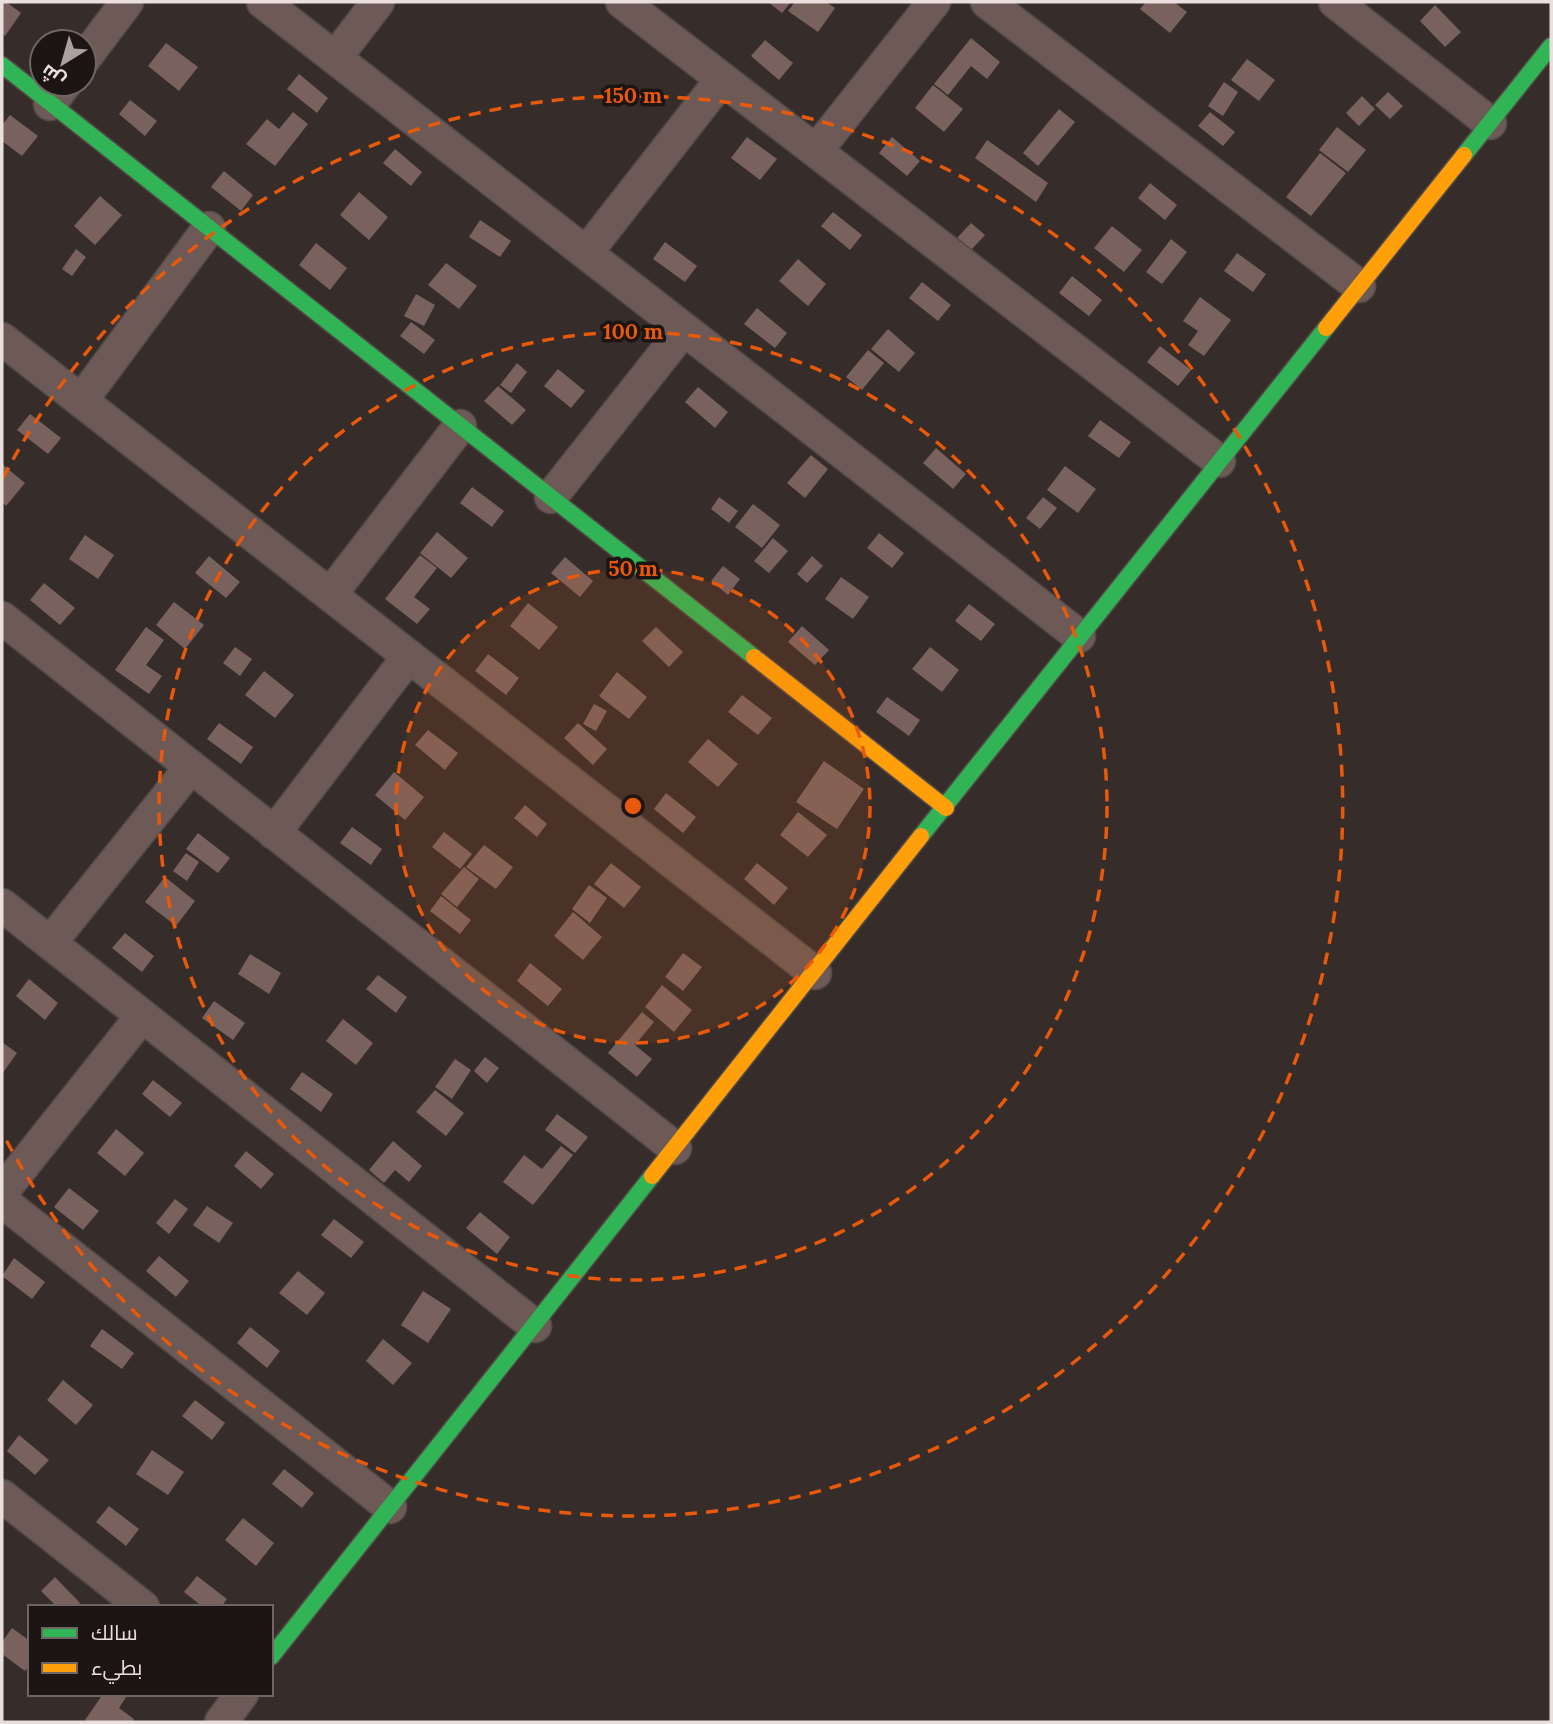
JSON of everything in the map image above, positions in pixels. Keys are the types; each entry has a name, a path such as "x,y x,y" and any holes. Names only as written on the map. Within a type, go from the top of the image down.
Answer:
{"street":[{"path":"98,40 127,2"},
{"path":"263,2 1079,636"},
{"path":"335,58 379,2"},
{"path":"622,2 1219,461"},
{"path":"816,151 934,2"},
{"path":"988,2 1359,286"},
{"path":"1335,2 1490,123"},
{"path":"273,1654 946,808 1079,636 1551,46"},
{"path":"2,65 28,78"},
{"path":"586,253 722,79"},
{"path":"63,98 209,228 946,808"},
{"path":"81,401 209,228"},
{"path":"551,497 684,329"},
{"path":"2,339 814,974"},
{"path":"330,595 460,426"},
{"path":"2,618 675,1149"},
{"path":"274,832 409,656"},
{"path":"50,943 191,766"},
{"path":"2,905 535,1325"},
{"path":"2,1192 142,1016"},
{"path":"2,1201 390,1507"},
{"path":"2,1496 140,1605"},
{"path":"221,1722 240,1696"}],"building":[{"path":"2,2 21,13 5,36 2,33"},
{"path":"768,2 791,2 782,13"},
{"path":"795,2 826,2 835,8 818,32 788,11"},
{"path":"1146,2 1174,2 1187,12 1170,33 1140,9"},
{"path":"1435,5 1461,32 1445,47 1420,21"},
{"path":"971,38 1000,62 987,79 971,66 948,95 934,84"},
{"path":"765,40 793,63 779,80 751,56"},
{"path":"166,43 198,67 179,91 148,66"},
{"path":"1247,59 1275,80 1259,101 1231,80"},
{"path":"299,74 328,98 317,113 287,89"},
{"path":"1224,82 1238,92 1223,116 1208,106"},
{"path":"933,85 963,109 944,132 915,108"},
{"path":"1388,92 1403,106 1390,119 1375,105"},
{"path":"1362,96 1375,109 1359,126 1346,113"},
{"path":"130,100 157,121 145,136 119,114"},
{"path":"1059,109 1075,122 1038,166 1023,153"},
{"path":"293,112 308,124 275,166 246,144 267,119 279,129"},
{"path":"1210,112 1235,132 1223,146 1198,126"},
{"path":"10,115 38,136 22,156 2,141 2,125"},
{"path":"1337,127 1366,150 1348,172 1319,150"},
{"path":"747,137 777,159 760,180 731,158"},
{"path":"892,137 920,161 907,176 879,153"},
{"path":"987,140 1048,183 1036,202 975,158"},
{"path":"395,149 422,172 411,186 383,163"},
{"path":"1320,153 1346,173 1311,216 1286,197"},
{"path":"224,171 253,195 241,211 211,187"},
{"path":"1150,183 1177,205 1165,220 1138,198"},
{"path":"359,192 388,217 369,240 340,215"},
{"path":"100,196 122,215 95,245 74,226"},
{"path":"833,212 862,235 850,250 821,226"},
{"path":"480,220 511,241 500,257 469,237"},
{"path":"971,223 985,235 971,250 957,238"},
{"path":"1112,226 1142,250 1124,272 1094,248"},
{"path":"1171,239 1187,252 1162,284 1146,272"},
{"path":"665,242 697,266 685,282 653,259"},
{"path":"316,243 347,268 330,290 299,265"},
{"path":"76,249 86,257 72,276 62,269"},
{"path":"1237,253 1266,274 1253,292 1224,271"},
{"path":"798,259 826,284 808,306 779,281"},
{"path":"446,263 477,286 459,309 428,285"},
{"path":"1072,276 1102,300 1089,316 1059,293"},
{"path":"922,282 951,305 938,321 909,298"},
{"path":"416,294 435,305 424,326 404,316"},
{"path":"1200,297 1231,320 1204,356 1188,345 1198,331 1183,321"},
{"path":"757,308 787,333 775,348 744,324"},
{"path":"411,322 435,340 424,354 400,336"},
{"path":"888,329 915,353 899,372 871,349"},
{"path":"1160,346 1191,370 1178,386 1147,362"},
{"path":"868,350 884,363 862,390 846,377"},
{"path":"517,363 527,372 511,393 500,385"},
{"path":"558,369 585,391 571,408 544,386"},
{"path":"498,386 526,410 512,425 484,401"},
{"path":"698,387 728,412 715,428 685,402"},
{"path":"30,414 61,438 48,454 17,430"},
{"path":"1100,420 1131,442 1119,458 1088,436"},
{"path":"936,448 966,474 953,489 923,463"},
{"path":"811,455 828,469 805,498 787,483"},
{"path":"2,464 25,483 6,506 2,502"},
{"path":"1065,466 1096,489 1078,513 1047,490"},
{"path":"472,487 504,511 492,527 460,503"},
{"path":"719,497 738,511 729,523 711,509"},
{"path":"1043,497 1057,508 1040,529 1026,518"},
{"path":"753,504 780,525 762,548 735,527"},
{"path":"437,532 468,558 451,578 420,553"},
{"path":"879,533 904,553 892,568 867,548"},
{"path":"85,535 114,555 98,579 69,559"},
{"path":"773,538 788,551 769,573 754,561"},
{"path":"420,555 437,568 414,597 430,609 417,624 385,599"},
{"path":"209,556 240,582 226,598 195,573"},
{"path":"812,556 823,566 807,583 797,574"},
{"path":"565,557 593,581 580,597 551,573"},
{"path":"723,566 740,579 728,595 711,581"},
{"path":"841,577 869,597 853,619 825,599"},
{"path":"44,583 75,608 60,625 30,600"},
{"path":"174,602 204,625 185,649 156,625"},
{"path":"528,603 558,627 539,650 510,626"},
{"path":"969,604 995,624 981,641 955,621"},
{"path":"802,626 829,650 815,665 788,642"},
{"path":"146,627 164,640 146,665 162,676 149,694 115,670"},
{"path":"656,627 683,652 669,667 642,641"},
{"path":"235,647 252,659 240,676 223,663"},
{"path":"930,647 959,670 942,692 912,669"},
{"path":"488,654 519,678 506,695 475,671"},
{"path":"264,671 294,695 275,718 245,695"},
{"path":"617,672 647,697 629,719 599,696"},
{"path":"742,695 772,718 758,735 728,712"},
{"path":"887,697 920,720 909,736 876,712"},
{"path":"594,704 607,711 596,731 583,724"},
{"path":"219,723 253,747 241,764 207,739"},
{"path":"578,723 607,749 593,765 564,738"},
{"path":"428,730 458,753 445,770 415,745"},
{"path":"708,739 738,764 718,787 688,762"},
{"path":"824,761 864,789 837,829 796,802"},
{"path":"394,772 424,797 405,820 375,795"},
{"path":"666,793 696,817 683,833 654,809"},
{"path":"525,805 547,824 537,837 514,818"},
{"path":"798,812 827,835 808,857 780,835"},
{"path":"352,827 382,849 371,865 340,843"},
{"path":"444,832 472,854 460,869 432,847"},
{"path":"198,833 230,858 218,873 186,849"},
{"path":"484,845 513,867 496,889 466,867"},
{"path":"186,853 199,862 187,881 173,871"},
{"path":"611,863 641,887 624,908 594,884"},
{"path":"757,863 788,888 774,905 744,879"},
{"path":"464,867 479,879 457,907 441,894"},
{"path":"165,877 195,901 176,926 145,902"},
{"path":"589,885 607,898 590,923 572,909"},
{"path":"441,896 471,920 460,934 430,911"},
{"path":"573,912 602,937 583,960 554,936"},
{"path":"125,933 154,956 142,972 112,948"},
{"path":"683,953 702,967 683,991 665,977"},
{"path":"250,954 281,973 269,994 238,974"},
{"path":"530,963 562,989 548,1006 517,981"},
{"path":"378,975 407,997 396,1013 366,989"},
{"path":"29,979 58,1003 45,1020 16,996"},
{"path":"662,985 692,1010 674,1032 645,1007"},
{"path":"214,1001 245,1023 233,1040 202,1018"},
{"path":"642,1012 654,1022 635,1045 652,1059 637,1077 608,1053"},
{"path":"343,1019 373,1043 356,1065 326,1041"},
{"path":"2,1042 17,1053 2,1074"},
{"path":"485,1057 499,1068 487,1083 474,1071"},
{"path":"455,1059 471,1070 452,1099 435,1087"},
{"path":"302,1072 333,1094 321,1112 290,1089"},
{"path":"153,1080 182,1103 170,1117 142,1094"},
{"path":"435,1090 464,1113 446,1136 416,1112"},
{"path":"557,1114 588,1137 575,1153 545,1130"},
{"path":"116,1129 144,1153 125,1176 97,1153"},
{"path":"393,1141 422,1166 409,1182 395,1170 384,1183 369,1170"},
{"path":"561,1146 573,1155 533,1205 503,1182 524,1155 542,1169"},
{"path":"246,1151 274,1174 261,1189 234,1166"},
{"path":"69,1188 99,1211 83,1230 54,1207"},
{"path":"175,1199 188,1209 169,1234 156,1223"},
{"path":"207,1206 233,1223 219,1243 193,1225"},
{"path":"480,1212 510,1237 497,1254 466,1228"},
{"path":"334,1219 364,1242 351,1258 321,1235"},
{"path":"159,1256 189,1281 176,1297 146,1271"},
{"path":"14,1258 45,1282 32,1299 2,1276"},
{"path":"298,1271 325,1293 307,1315 279,1293"},
{"path":"423,1291 451,1309 428,1343 401,1325"},
{"path":"250,1327 280,1351 267,1368 237,1343"},
{"path":"102,1329 134,1353 122,1369 90,1346"},
{"path":"383,1339 412,1363 393,1385 366,1361"},
{"path":"63,1380 93,1405 76,1425 47,1400"},
{"path":"195,1400 225,1423 212,1440 182,1416"},
{"path":"19,1435 49,1460 35,1475 7,1451"},
{"path":"152,1450 184,1472 168,1495 136,1474"},
{"path":"284,1469 314,1493 302,1508 272,1484"},
{"path":"109,1506 139,1529 126,1546 96,1522"},
{"path":"243,1518 274,1543 256,1566 225,1540"},
{"path":"197,1576 227,1599 222,1605 200,1605 184,1592"},
{"path":"55,1577 80,1603 55,1605 41,1591"},
{"path":"12,1628 28,1640 28,1667 25,1671 2,1654 2,1642"},
{"path":"102,1696 127,1696 119,1708 134,1719 132,1722 85,1720"}],"traffic: fast":[{"path":"1464,155 1551,46"},
{"path":"2,65 754,657"},
{"path":"921,836 1326,328"},
{"path":"273,1654 652,1176"}],"traffic: slow":[{"path":"1326,328 1464,155"},
{"path":"754,657 946,808"},
{"path":"652,1176 921,836"}]}
